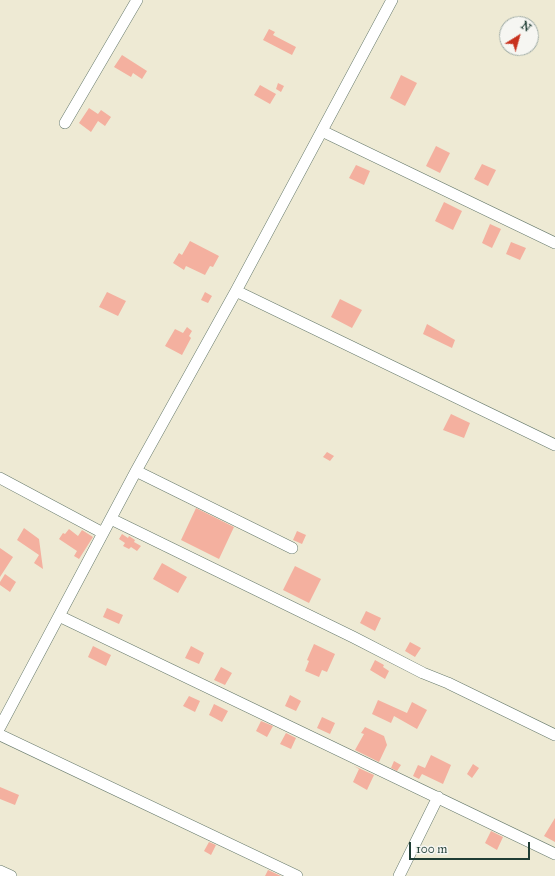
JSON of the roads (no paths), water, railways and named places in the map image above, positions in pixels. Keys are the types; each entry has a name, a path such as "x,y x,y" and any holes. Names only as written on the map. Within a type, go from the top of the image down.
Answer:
{"street":[{"path":"64,123 137,0"},
{"path":"0,727 136,471 236,291 392,0"},
{"path":"322,131 555,243"},
{"path":"236,291 555,445"},
{"path":"136,471 292,548"},
{"path":"0,478 103,533"},
{"path":"111,519 353,637 423,673 555,735"},
{"path":"59,616 555,854"},
{"path":"0,735 297,876"},
{"path":"400,876 438,797"},
{"path":"0,871 11,876"}]}
